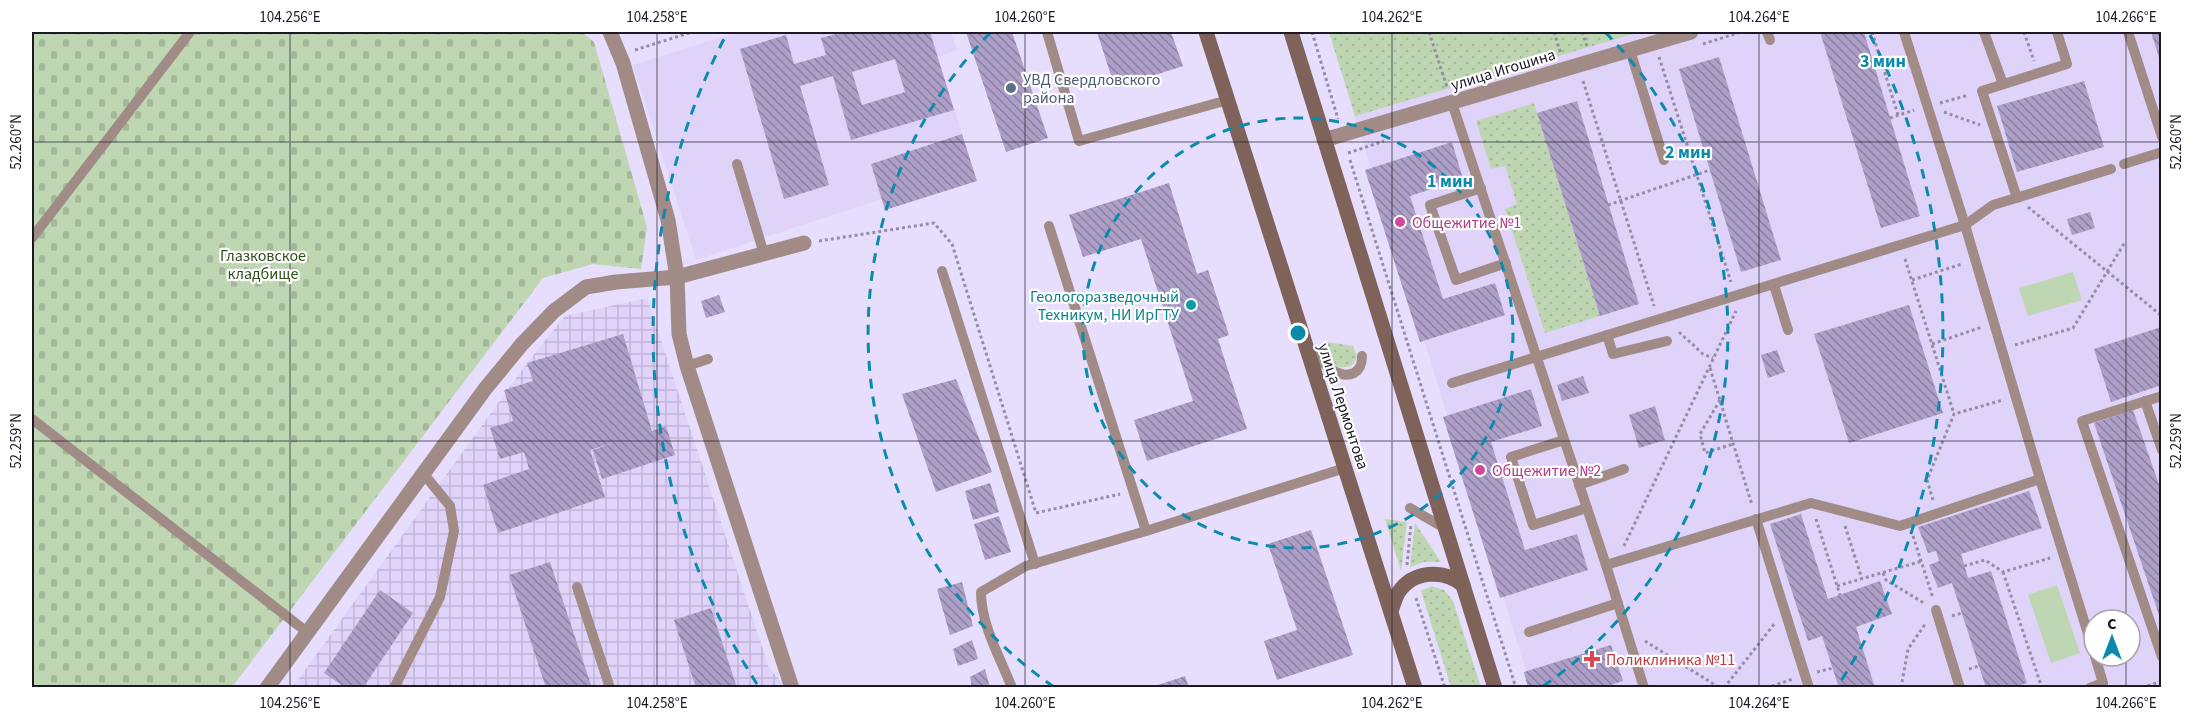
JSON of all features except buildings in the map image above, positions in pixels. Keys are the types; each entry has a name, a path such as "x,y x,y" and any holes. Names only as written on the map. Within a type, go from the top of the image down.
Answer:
{"main road":[{"name":"улица Лермонтова","path":"1206,32 1415,687"},
{"path":"1291,32 1495,687"},
{"path":"1391,611 1398,593 1406,585 1419,578 1434,573 1455,578 1463,585"}],"street":[{"name":"улица Игошина","path":"1324,140 1450,97 1691,32"},
{"path":"615,42 668,220 677,277 680,334 687,366 792,687"},
{"path":"267,687 485,388 522,344 554,311 586,287 677,277 804,243"}],"lane":[{"path":"32,238 190,32"},
{"path":"600,32 615,42"},
{"path":"1047,32 1079,141 1228,100"},
{"path":"1904,32 2082,613"},
{"path":"1984,32 2003,84"},
{"path":"2017,198 1982,91 2067,64 2057,32"},
{"path":"2128,32 2162,137"},
{"path":"1630,50 1664,160"},
{"path":"1450,97 1606,565 1644,687"},
{"path":"2124,164 2162,152"},
{"path":"737,164 764,254"},
{"path":"1452,383 1965,225 1993,205 2111,169"},
{"path":"1481,188 1430,205 1456,280 1506,262"},
{"path":"1049,226 1146,531"},
{"path":"942,271 1035,564"},
{"path":"1774,285 1788,330"},
{"path":"1607,335 1613,354 1666,341"},
{"path":"1307,350 1337,373 1344,375 1352,374 1359,369 1362,356"},
{"path":"687,366 708,359"},
{"path":"2162,396 2082,422 2162,657"},
{"path":"2145,401 2162,450"},
{"path":"32,419 307,632"},
{"path":"1564,440 1511,457 1533,525 1587,508"},
{"path":"1012,687 989,630 981,602 981,592 1026,566 1345,468"},
{"path":"1579,485 1624,469"},
{"path":"394,687 440,597 454,531 450,506 423,473"},
{"path":"1606,565 1810,502 1900,526 2040,479"},
{"path":"1410,508 1446,529"},
{"path":"1756,519 1809,687"},
{"path":"577,587 610,687"},
{"path":"1529,632 1618,603"},
{"path":"1936,610 1960,687"},
{"path":"2090,687 2103,683 2099,668"}],"path":[{"path":"615,42 692,32"},
{"path":"1312,32 1516,687"},
{"path":"1430,32 1450,97"},
{"path":"1554,32 1562,56"},
{"path":"1582,32 1588,50"},
{"path":"1872,32 1898,115"},
{"path":"2024,32 2038,73"},
{"path":"1660,58 1732,283"},
{"path":"1583,81 1654,307"},
{"path":"1928,106 1995,131"},
{"path":"1608,205 1710,170"},
{"path":"2017,198 2162,316"},
{"path":"804,243 934,223 952,244 1036,513 1133,490"},
{"path":"2001,349 2073,328 2125,242"},
{"path":"1908,266 1954,414 1927,480 1930,492"},
{"path":"1912,280 1957,266"},
{"path":"1617,561 1739,304"},
{"path":"1664,318 1704,354 1713,358"},
{"path":"1932,344 1994,323"},
{"path":"1710,367 1751,500"},
{"path":"1954,414 2015,396"},
{"path":"1720,400 1700,434 1706,453 1733,444"},
{"path":"1810,502 1840,595"},
{"path":"1406,570 1411,523 1410,508"},
{"path":"1840,511 1862,579"},
{"path":"1909,523 1936,610"},
{"path":"2003,572 2054,556"},
{"path":"1964,566 1985,560 2003,572 2042,687"},
{"path":"1837,586 1922,561"},
{"path":"1883,573 1886,580 1936,610"},
{"path":"1415,596 1445,687"},
{"path":"1630,642 1641,639 1722,687 1785,610"},
{"path":"1901,687 1908,649 1936,610"},
{"path":"2142,687 2162,681"}],"shaded area":[{"path":"738,32 951,32 957,50 938,57 962,134 871,164 882,199 696,260 633,65"},
{"path":"1329,32 2161,32 2161,687 1531,687"},
{"path":"647,298 769,668 786,687 292,688 527,363 565,316"}],"green space":[{"name":"Глазковское кладбище","path":"32,32 582,32 594,42 647,227 641,269 593,264 543,278 232,687 32,687"},
{"path":"1329,32 1640,32 1355,116"},
{"path":"1461,32 1508,32 1466,45"},
{"path":"1534,103 1600,316 1545,333 1505,209 1517,204 1505,166 1491,169 1476,121"},
{"path":"2073,272 2082,300 2028,316 2019,288"},
{"path":"1327,342 1353,346 1357,356 1354,363 1347,367 1336,366"},
{"path":"1385,519 1407,522 1401,571"},
{"path":"1415,523 1441,562 1424,562 1410,567"},
{"path":"2057,585 2080,653 2051,663 2028,595"},
{"path":"1432,586 1444,590 1453,601 1481,687 1451,687 1421,591"}],"place":[{"name":"УВД Свердловского района","path":"1011,88"},
{"name":"Общежитие №1","path":"1400,222"},
{"name":"Геологоразведочный Техникум, НИ ИрГТУ","path":"1191,305"},
{"name":"Общежитие №2","path":"1480,470"},
{"name":"Поликлиника №11","path":"1592,659"}]}
